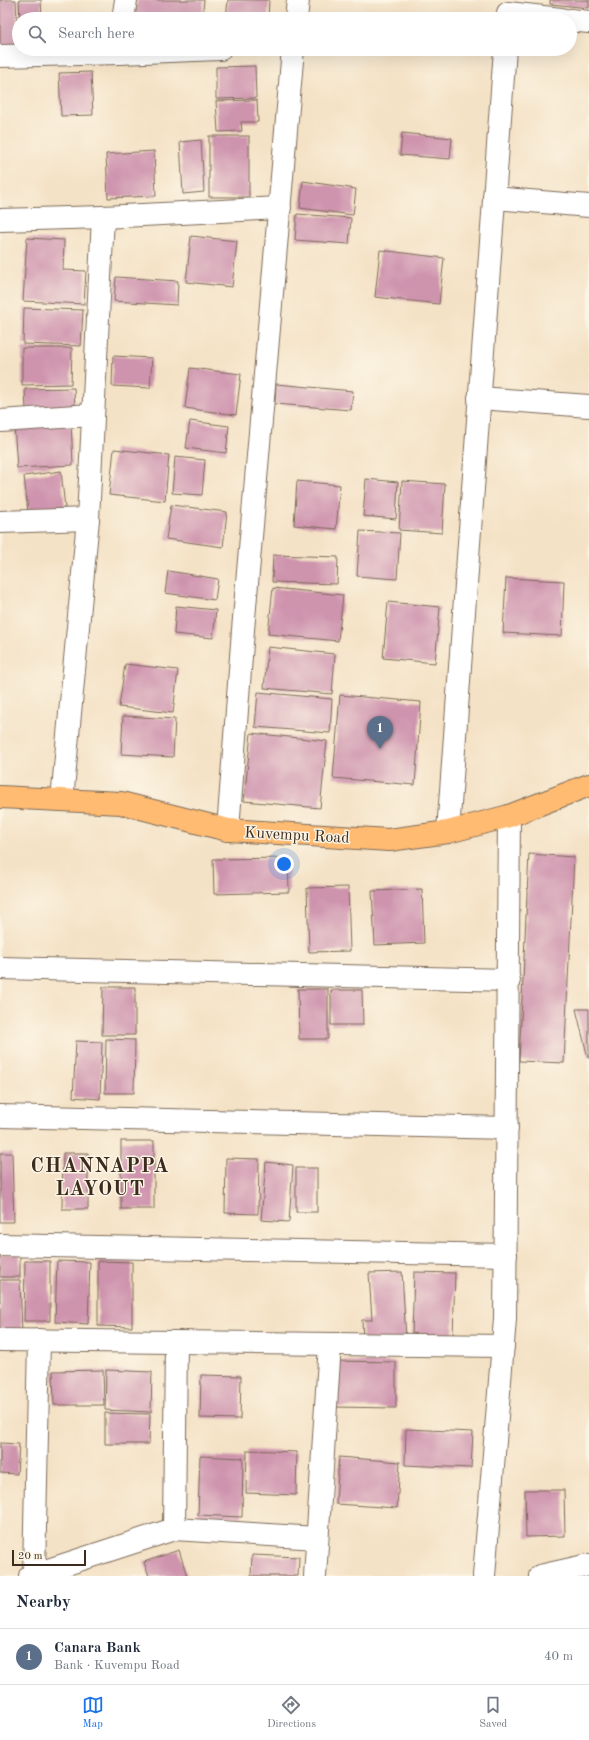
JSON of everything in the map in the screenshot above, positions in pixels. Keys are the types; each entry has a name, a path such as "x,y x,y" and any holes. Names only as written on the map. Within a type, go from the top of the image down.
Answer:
{"main road":[{"name":"Kuvempu Road","path":"0,797 121,803 228,830 389,840 448,832 509,816 589,784"}],"street":[{"path":"124,12 126,0"},
{"path":"297,12 298,0"},
{"path":"577,21 589,22"},
{"path":"0,56 12,55"},
{"path":"228,830 243,630 292,56"},
{"path":"448,832 504,56"},
{"path":"494,198 589,206"},
{"path":"0,220 103,217 280,208"},
{"path":"62,800 88,519 103,217"},
{"path":"479,398 589,406"},
{"path":"0,421 92,415"},
{"path":"0,522 88,519"},
{"path":"484,1576 505,1319 509,980 509,816"},
{"path":"0,968 509,980"},
{"path":"0,1116 507,1128"},
{"path":"0,1245 506,1255"},
{"path":"0,1340 503,1346"},
{"path":"39,1340 32,1575 174,1529 317,1538"},
{"path":"174,1529 176,1342"},
{"path":"315,1576 330,1344"},
{"path":"540,1576 589,1565"}],"building":[{"path":"0,0 16,0 16,12 12,12 12,48 0,49"},
{"path":"19,0 41,0 42,12 20,12"},
{"path":"137,0 204,0 203,12 136,12"},
{"path":"228,0 269,0 268,12 227,12"},
{"path":"550,0 589,0 589,8 550,4"},
{"path":"255,66 256,98 216,99 216,67"},
{"path":"91,72 93,115 61,116 59,73"},
{"path":"257,100 258,122 241,122 242,131 218,132 216,101"},
{"path":"402,133 452,138 450,159 400,155"},
{"path":"209,136 249,136 249,197 209,197"},
{"path":"201,140 204,192 183,194 180,142"},
{"path":"154,151 156,196 108,198 106,154"},
{"path":"303,181 356,189 353,215 300,208"},
{"path":"297,214 351,218 349,244 295,240"},
{"path":"191,236 237,241 232,287 186,282"},
{"path":"27,238 64,240 63,270 86,271 84,304 23,301"},
{"path":"380,250 444,258 439,304 375,297"},
{"path":"116,277 178,281 177,305 114,301"},
{"path":"24,308 83,310 81,346 23,344"},
{"path":"22,348 72,348 71,384 22,385"},
{"path":"113,356 152,358 150,388 112,386"},
{"path":"190,368 241,374 236,415 185,408"},
{"path":"276,384 353,391 351,410 275,404"},
{"path":"74,388 75,410 26,411 25,389"},
{"path":"71,421 73,465 17,468 14,424"},
{"path":"190,421 229,426 226,453 186,448"},
{"path":"114,449 169,455 165,501 109,495"},
{"path":"175,457 205,460 202,495 172,493"},
{"path":"61,471 65,508 28,512 24,476"},
{"path":"366,479 398,482 396,519 363,516"},
{"path":"297,481 340,485 336,529 294,525"},
{"path":"402,481 445,484 442,533 399,530"},
{"path":"171,505 227,512 223,547 166,539"},
{"path":"360,531 400,533 397,579 357,576"},
{"path":"273,555 338,557 337,584 272,582"},
{"path":"168,571 218,579 215,600 165,593"},
{"path":"506,578 564,581 562,636 503,633"},
{"path":"273,588 343,595 338,641 268,634"},
{"path":"388,602 440,607 435,663 383,658"},
{"path":"176,606 216,610 213,638 174,634"},
{"path":"268,647 335,654 332,694 264,688"},
{"path":"125,664 178,670 173,713 119,707"},
{"path":"258,692 332,699 330,733 255,727"},
{"path":"340,695 421,702 415,785 333,778"},
{"path":"123,716 175,719 173,757 121,754"},
{"path":"251,733 327,741 320,808 244,801"},
{"path":"529,854 574,857 564,1063 519,1061"},
{"path":"288,858 289,892 214,894 213,859"},
{"path":"348,887 350,951 309,952 307,888"},
{"path":"422,889 424,943 375,945 372,891"},
{"path":"103,987 135,987 135,1035 102,1035"},
{"path":"298,989 328,989 328,1039 299,1039"},
{"path":"331,990 362,990 363,1025 331,1025"},
{"path":"576,1009 589,1009 589,1058 588,1058"},
{"path":"106,1039 135,1040 134,1093 105,1093"},
{"path":"76,1041 102,1042 100,1099 73,1097"},
{"path":"121,1141 154,1141 154,1209 121,1209"},
{"path":"0,1153 12,1153 14,1222 0,1222"},
{"path":"63,1153 88,1153 88,1209 62,1209"},
{"path":"226,1158 259,1159 258,1214 225,1213"},
{"path":"266,1162 293,1165 289,1222 261,1220"},
{"path":"296,1168 317,1168 317,1212 296,1212"},
{"path":"0,1254 20,1254 20,1277 0,1277"},
{"path":"25,1261 50,1261 50,1321 24,1321"},
{"path":"57,1261 90,1262 88,1324 55,1322"},
{"path":"98,1261 132,1262 132,1327 98,1326"},
{"path":"402,1272 406,1339 363,1341 362,1320 372,1320 369,1273"},
{"path":"414,1272 455,1273 453,1337 412,1336"},
{"path":"0,1280 20,1280 22,1331 0,1331"},
{"path":"333,1361 396,1362 396,1408 333,1407"},
{"path":"103,1370 104,1405 54,1405 53,1371"},
{"path":"106,1370 152,1372 151,1412 105,1410"},
{"path":"201,1375 241,1376 240,1419 200,1418"},
{"path":"105,1413 150,1414 149,1444 105,1444"},
{"path":"406,1429 473,1432 471,1468 405,1465"},
{"path":"0,1443 19,1444 17,1474 0,1473"},
{"path":"247,1450 297,1452 296,1495 246,1493"},
{"path":"200,1456 243,1458 242,1517 198,1515"},
{"path":"339,1457 400,1462 397,1508 336,1504"},
{"path":"525,1490 564,1490 565,1536 526,1537"},
{"path":"179,1550 187,1576 149,1576 144,1562"},
{"path":"252,1555 299,1557 298,1576 251,1576"}],"place":[{"name":"Canara Bank","path":"380,749"}],"district":[{"name":"CHANNAPPA LAYOUT","path":"100,1176"}]}
